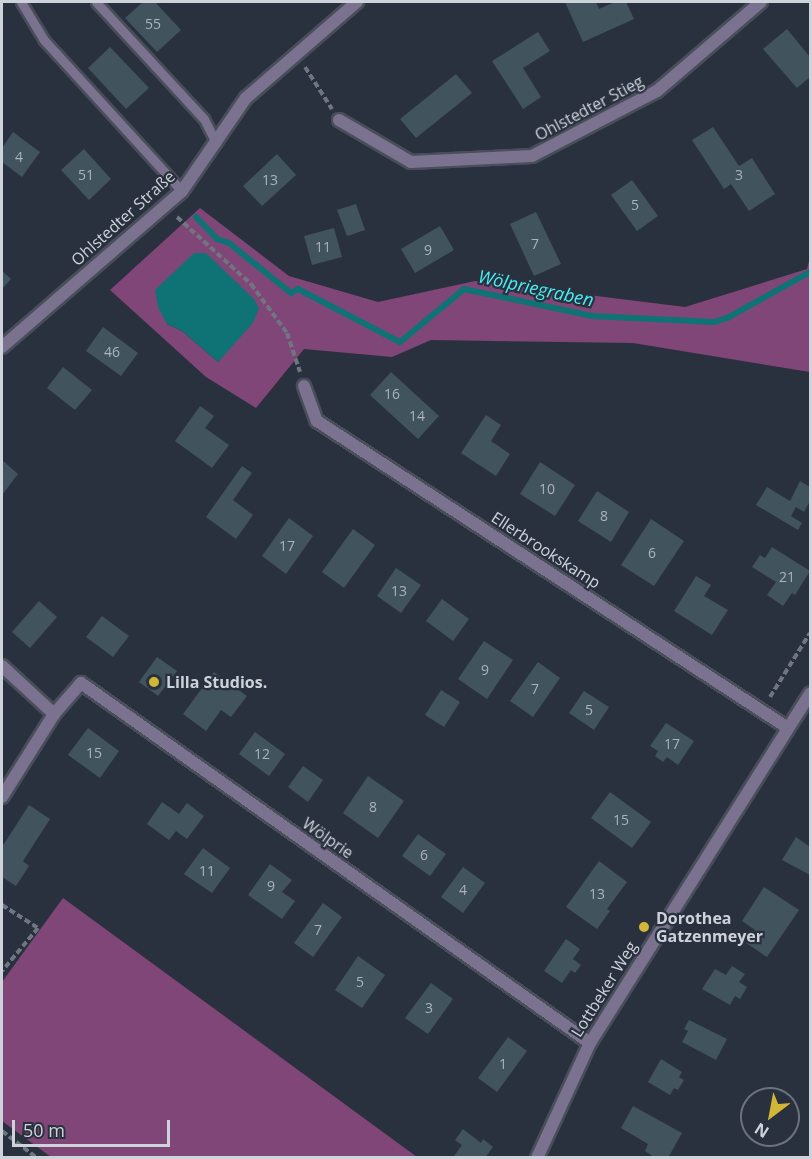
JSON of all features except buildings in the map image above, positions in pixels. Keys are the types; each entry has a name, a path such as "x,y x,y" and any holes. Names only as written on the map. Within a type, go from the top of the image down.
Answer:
{"street":[{"name":"Ohlstedter Straße","path":"2,347 182,191 246,98 357,2"},
{"name":"Ohlstedter Stieg","path":"339,120 411,162 532,156 657,91 761,2"},
{"name":"Ellerbrookskamp","path":"304,386 317,421 788,728"},
{"path":"2,666 54,714"},
{"name":"Wölprie","path":"2,797 54,714 81,683 590,1043"},
{"name":"Lottbeker Weg","path":"537,1158 590,1043 810,694"}],"lane":[{"path":"21,2 44,39 182,191"},
{"path":"96,2 204,119 216,142"}],"path":[{"path":"297,55 339,120"},
{"path":"166,206 251,284 287,333 304,386"},
{"path":"761,710 810,633"},
{"path":"2,905 38,928 2,971"},
{"path":"2,1131 37,1158"}],"shaded area":[{"path":"200,208 289,276 378,302 475,281 685,307 807,269 810,257 810,372 633,343 431,340 392,357 304,349 256,408 206,377 110,290","holes":["259,308 218,362 182,331 167,324"]},
{"path":"194,253 206,253 254,299 259,308 253,323 218,362 182,331 167,324 158,307 155,290"},
{"path":"63,898 417,1157 51,1157 2,1121 2,982"}],"waterway":[{"name":"Wölpriegraben","path":"196,217 217,239 229,243 291,293 298,289 400,342 464,289 592,316 714,322 729,317 810,272"}],"place":[{"name":"Lilla Studios.","path":"154,682"},
{"name":"Dorothea Gatzenmeyer","path":"644,927"}]}
